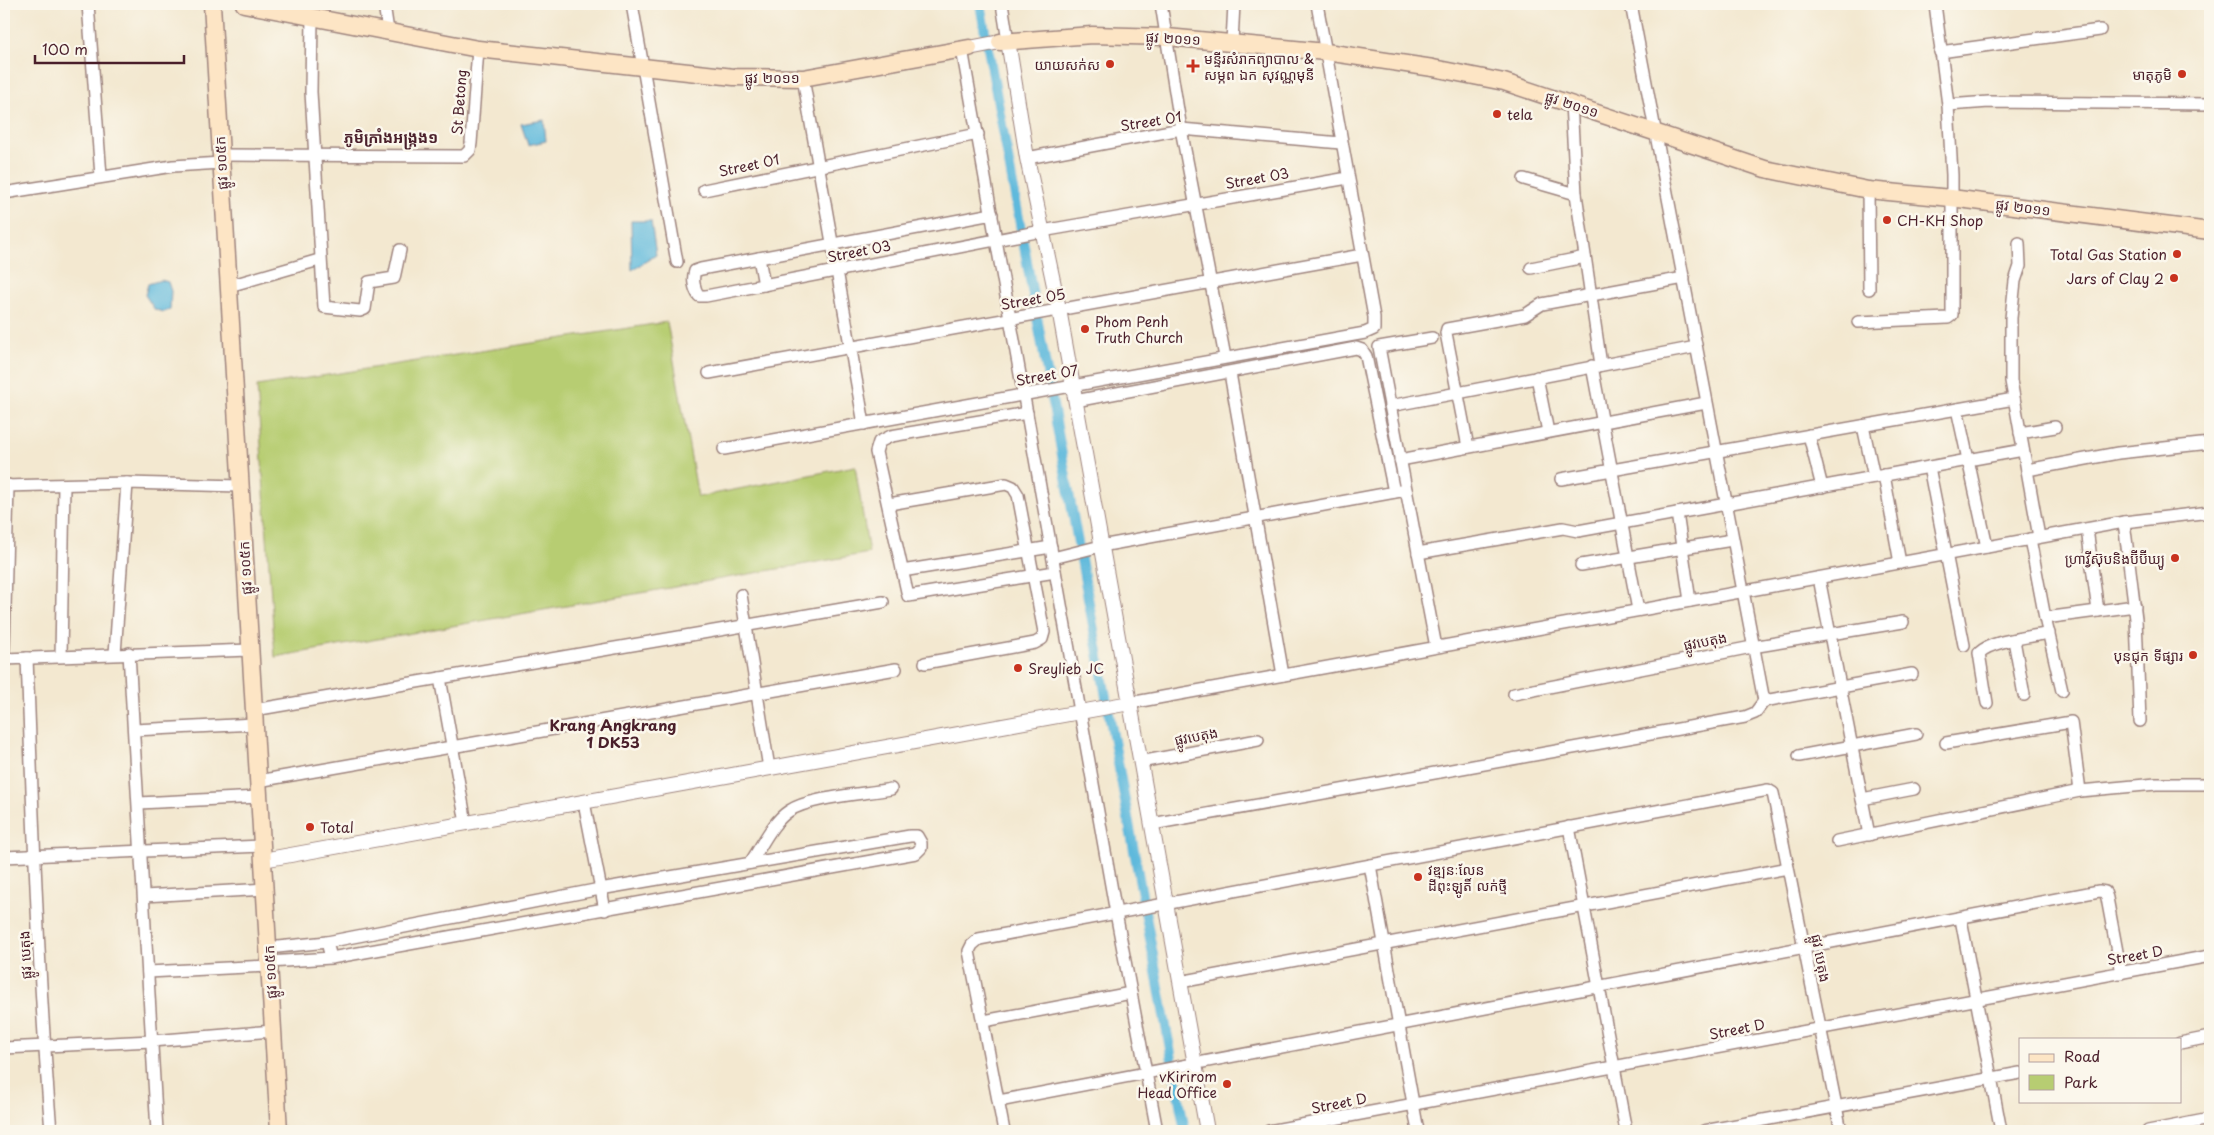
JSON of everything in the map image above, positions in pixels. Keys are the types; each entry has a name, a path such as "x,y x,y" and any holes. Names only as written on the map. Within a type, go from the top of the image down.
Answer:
{"main road":[{"name":"ផ្លូវ ១០៥ក","path":"212,4 279,1131"},
{"name":"ផ្លូវ ២០១១","path":"244,4 478,49 734,77 803,78 966,48"},
{"name":"ផ្លូវ ២០១១","path":"1004,41 1092,36 1167,37 1326,52 1434,68 1496,81 1571,103 1765,169 1868,190 1952,198 2210,231"}],"street":[{"path":"88,4 101,176"},
{"path":"384,4 388,31"},
{"path":"632,4 677,262"},
{"path":"1002,4 1004,41 1069,387 1075,401 1096,547 1125,704 1140,762 1152,824 1162,904 1180,982 1192,1065 1207,1131"},
{"path":"1161,4 1181,129 1225,358"},
{"path":"1232,42 1234,4"},
{"path":"1317,4 1362,255"},
{"path":"1631,4 1752,647 1764,701"},
{"path":"1858,322 1952,316 1952,198 1948,106 1935,4"},
{"path":"312,16 311,92 319,260 324,307 360,311 366,306 369,282 394,278 400,250"},
{"path":"1940,52 2100,30"},
{"name":"ផ្លូវ ២០១១","path":"966,48 1004,41"},
{"path":"966,48 992,214 1028,394 1027,413 1055,554 1055,572 1084,711 1120,912 1131,993 1149,1072 1157,1131"},
{"name":"St Betong","path":"4,193 101,176 221,159 315,154 464,156 470,150 471,143 478,49"},
{"path":"803,78 864,424"},
{"path":"1948,106 1989,102 2210,104"},
{"path":"1571,103 1576,194 1590,295 1602,423 1638,610"},
{"name":"Street 01","path":"1027,158 1181,129 1341,143"},
{"name":"Street 01","path":"704,190 978,134"},
{"name":"Street 03","path":"992,214 832,243 695,271 694,284 699,296 706,296 998,239 1348,178"},
{"path":"1524,179 1576,194"},
{"path":"1868,190 1869,289"},
{"path":"2019,243 2020,266 2015,281 2011,318 2011,382 2027,470 2045,618 2062,692"},
{"name":"Street 05","path":"709,373 1362,255"},
{"name":"Street 07","path":"724,449 1365,333 1374,329 1374,316 1362,255"},
{"path":"1531,268 1584,257"},
{"path":"759,258 764,285"},
{"path":"229,286 319,260"},
{"path":"1468,447 1446,333 1447,329 1525,315 1542,304 1684,278"},
{"path":"1432,338 1378,348 1436,648"},
{"path":"1390,406 1458,391 1696,347"},
{"path":"1075,401 1356,348 1362,350 1366,356 1394,492"},
{"path":"1230,373 1283,675"},
{"path":"1537,377 1548,432"},
{"path":"1561,479 2014,399"},
{"path":"1400,460 1706,403"},
{"path":"1957,409 1987,547"},
{"path":"1027,413 891,436 879,442 876,452 889,504 907,593 912,596 1055,572"},
{"path":"1863,426 1879,476 1900,563"},
{"path":"2020,433 2056,427"},
{"path":"1809,435 1822,486"},
{"path":"2027,470 2118,453 2210,443"},
{"path":"1418,553 1563,528 1578,531 1620,524 2023,450"},
{"path":"1929,467 1964,645"},
{"path":"4,649 6,486 127,483 240,486"},
{"path":"115,654 127,483"},
{"path":"61,656 64,484"},
{"path":"889,504 1006,484 1013,487 1018,495 1044,632 1042,639 1035,643 925,662"},
{"path":"902,571 1029,551 1055,554 1406,490"},
{"path":"4,857 142,851 262,853 466,823 2124,522 2210,512"},
{"path":"1677,513 1690,601"},
{"path":"2124,522 2135,606 2140,721"},
{"path":"2087,529 2098,611"},
{"path":"1581,565 1732,540"},
{"path":"1819,578 1869,835"},
{"path":"741,595 769,768"},
{"path":"134,730 254,717 440,678 883,602"},
{"path":"2045,618 2135,606"},
{"name":"ផ្លូវបេតុង","path":"1514,694 1752,647 1903,622"},
{"path":"1987,702 1979,653 1983,649 2014,640 2049,633"},
{"path":"2014,640 2024,695"},
{"path":"4,659 250,650"},
{"path":"129,653 158,1131"},
{"name":"ផ្លូវ បេតុង","path":"27,658 34,856 44,1046 51,1131"},
{"path":"139,803 259,789 453,746 896,669"},
{"path":"1152,824 1745,718 1755,713 1764,701 1912,674"},
{"path":"440,678 466,823"},
{"path":"1946,743 2071,722 2080,791"},
{"path":"1799,756 1916,734"},
{"name":"ផ្លូវបេតុង","path":"1140,762 1258,740"},
{"path":"1837,841 2080,791 2156,784 2210,784"},
{"path":"1862,799 1914,789"},
{"path":"750,863 775,824 789,811 803,803 891,790"},
{"name":"ផ្លូវ បេតុង","path":"1569,827 1772,790 1841,1131"},
{"path":"584,802 605,910"},
{"path":"1004,1131 969,951 972,945 979,939 1569,827 1626,1131"},
{"path":"148,972 269,958 331,958 916,853 921,848 921,843 917,836 910,836 600,889 328,942 269,958"},
{"path":"1370,865 1418,1131"},
{"path":"1180,982 1788,868"},
{"path":"144,896 265,889"},
{"path":"999,1101 1804,949 2099,891 2105,892 2121,973"},
{"path":"1961,919 2001,1131"},
{"path":"328,942 331,958"},
{"name":"Street D","path":"1270,1131 2210,956"},
{"path":"984,1021 1131,993"},
{"path":"4,1048 152,1041 273,1031"},
{"path":"2182,1043 2210,1037"},
{"path":"1704,1131 2019,1072"},
{"path":"2148,1131 2210,1119"}],"green space":[{"path":"667,322 698,497 855,466 869,553 275,657 257,386"}],"water":[{"path":"544,120 546,141 528,145 521,124"},
{"path":"631,221 651,221 656,255 632,270"},
{"path":"161,280 168,282 171,291 170,310 164,312 155,310 145,295 148,284"}],"waterway":[{"path":"980,4 1185,1131"}],"place":[{"name":"យាយសក់ស","path":"1110,64"},
{"name":"មន្ទីរសំរាកព្យាបាល & សម្ភព ឯក សុវណ្ណមុនី","path":"1193,66"},
{"name":"មាតុភូមិ","path":"2182,74"},
{"name":"tela","path":"1497,114"},
{"name":"CH-KH Shop","path":"1887,220"},
{"name":"Total Gas Station","path":"2177,254"},
{"name":"Jars of Clay 2","path":"2174,278"},
{"name":"Phom Penh Truth Church","path":"1085,329"},
{"name":"ហ្រាវ្វីស៊ុបនិងប៊ីប៊ីឃ្យូ","path":"2175,558"},
{"name":"បុនជុក ទីផ្សារ","path":"2193,655"},
{"name":"Sreylieb JC","path":"1018,668"},
{"name":"Total","path":"310,827"},
{"name":"វឌ្ឍនៈលែន ដីពុះឡូតិ៍ លក់ថ្មី","path":"1418,877"},
{"name":"vKirirom Head Office","path":"1227,1084"}],"district":[{"name":"ភូមិក្រាំងអង្រ្កង១","path":"391,136"},
{"name":"Krang Angkrang 1 DK53","path":"613,732"}]}
